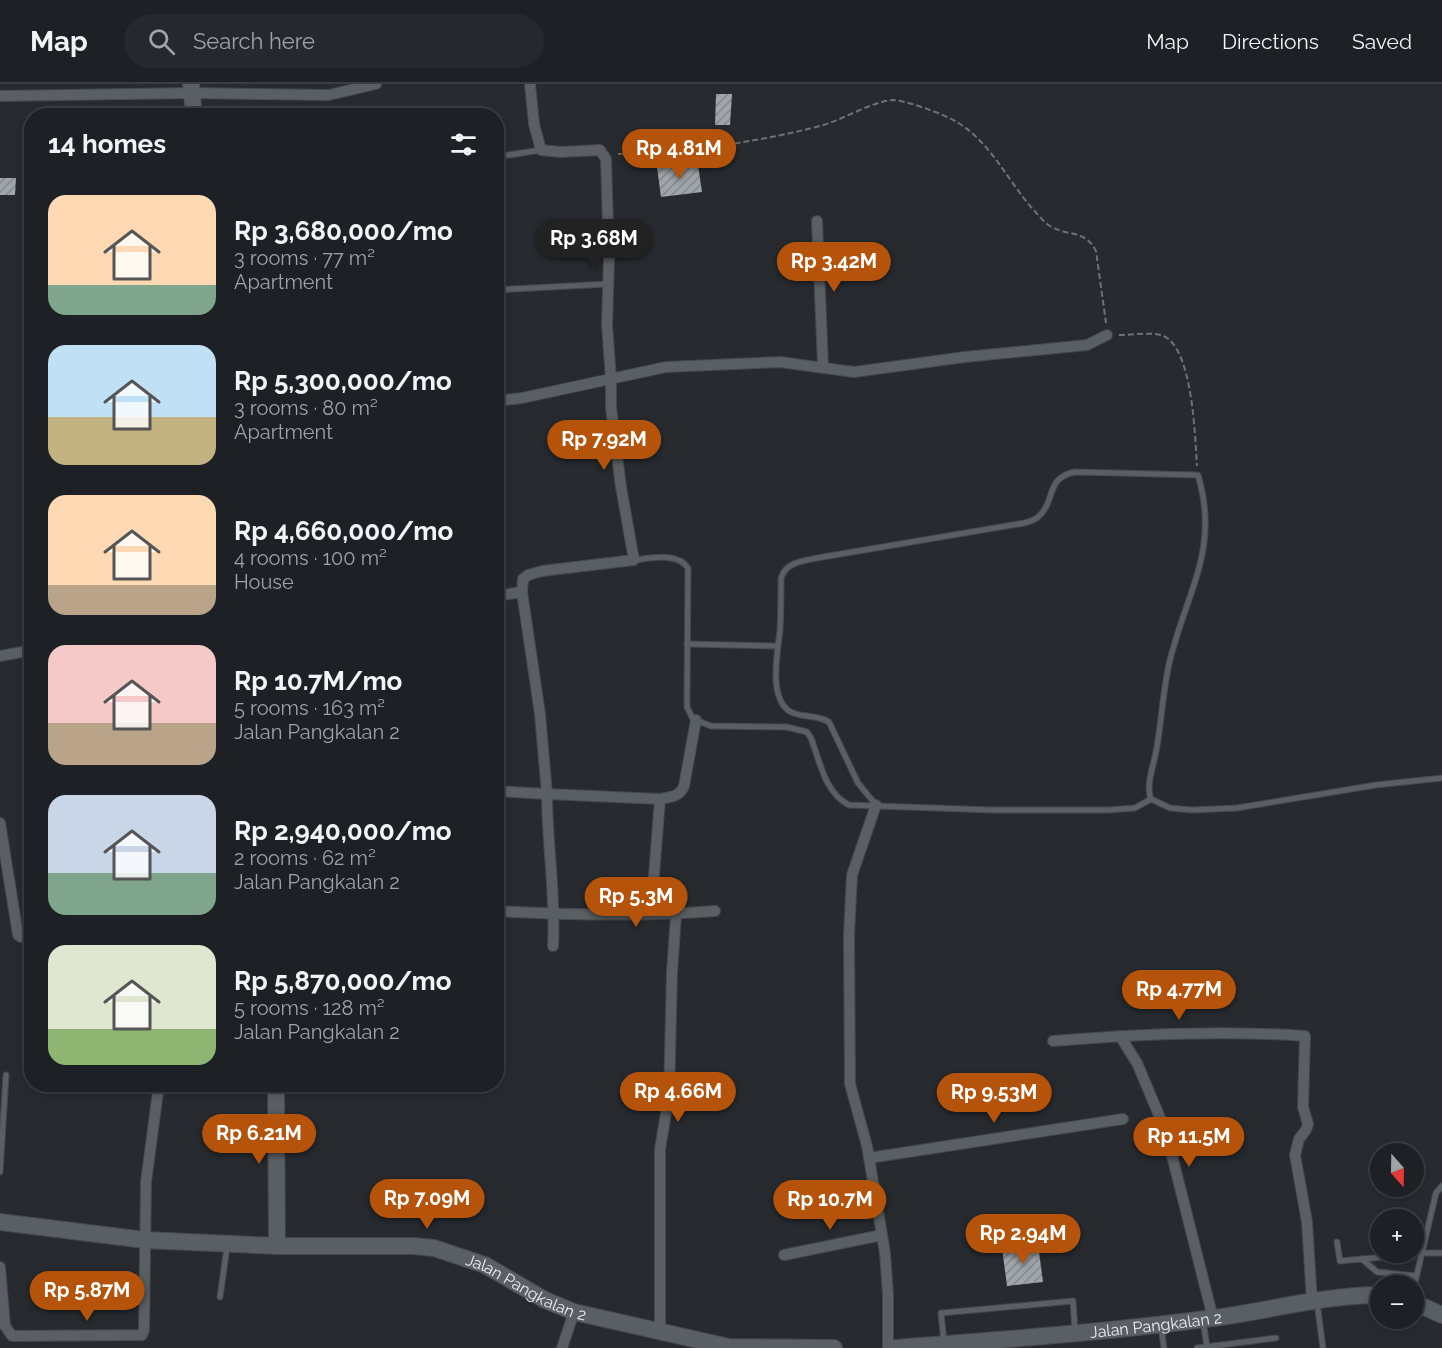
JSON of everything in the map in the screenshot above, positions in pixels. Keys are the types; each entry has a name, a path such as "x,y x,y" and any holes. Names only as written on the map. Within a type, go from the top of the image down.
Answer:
{"street":[{"path":"0,96 191,88 329,95 376,84"},
{"path":"530,84 534,124 541,150 561,152 600,150 604,155 608,217 607,324 611,408 615,450 634,560 552,570 528,575 523,579 522,592 540,714 547,794 549,856 555,915 553,946"},
{"path":"191,88 193,108"},
{"path":"817,221 822,366"},
{"path":"504,400 666,367 780,362 854,372 988,354 1087,345 1107,335"},
{"path":"504,595 522,592"},
{"path":"0,656 24,652"},
{"path":"504,791 604,798 660,799 677,795 682,791 696,720"},
{"path":"651,914 660,799"},
{"path":"876,805 852,875 849,934 850,1084 869,1158 882,1235 888,1294 888,1348"},
{"path":"0,823 18,935 24,937"},
{"path":"504,912 555,915 676,915 715,911"},
{"path":"660,1332 660,1149 669,1095 676,915"},
{"path":"1053,1041 1120,1036 1266,1033 1305,1036 1304,1107 1308,1124 1299,1139 1295,1155 1307,1222 1315,1301"},
{"path":"1120,1036 1137,1063 1166,1132 1208,1319"},
{"path":"0,1267 5,1326 12,1336 142,1335 144,1330 146,1182 158,1092"},
{"path":"276,1092 277,1246"},
{"path":"869,1158 1123,1119"},
{"name":"Jalan Pangkalan 2","path":"0,1222 145,1240 277,1246 434,1248 485,1265 545,1300 574,1312 730,1348 834,1348"},
{"path":"784,1255 882,1235"},
{"name":"Jalan Pangkalan 2","path":"895,1348 1008,1343 1076,1333 1208,1319 1315,1301 1370,1296"},
{"path":"1424,1307 1442,1315"},
{"path":"562,1348 574,1312"}],"lane":[{"path":"504,156 541,150"},
{"path":"504,290 608,284"},
{"path":"876,805 858,783 829,722 810,715 797,714 789,711 783,705 776,685 783,572 793,564 817,558 1024,523 1037,518 1045,507 1055,482 1065,474 1103,472 1198,475 1206,510 1205,544 1169,662 1158,743 1148,785 1151,799"},
{"path":"634,560 658,557 678,560 688,568 687,707 689,714 696,720 711,726 788,727 807,732 831,790 839,800 849,805 991,810 1109,810 1135,808 1151,799"},
{"path":"687,644 777,646"},
{"path":"1151,799 1170,808 1192,810 1237,808 1376,784 1442,777"},
{"path":"0,1172 6,1076"},
{"path":"1424,1244 1436,1193 1442,1185"},
{"path":"1337,1242 1340,1261 1370,1258"},
{"path":"220,1297 227,1243"},
{"path":"1424,1253 1442,1253"},
{"path":"1362,1259 1377,1272 1406,1275"},
{"path":"944,1345 942,1313 1061,1302 1073,1301 1076,1333"},
{"path":"1315,1301 1323,1348"},
{"path":"1207,1347 1208,1319"},
{"path":"1161,1324 1164,1348"},
{"path":"1197,1348 1276,1338"}],"path":[{"path":"604,155 672,152 736,143 822,126 893,100 903,101 943,116 968,130 993,155 1019,193 1045,223 1058,230 1082,236 1092,242 1096,251 1107,335 1162,335 1173,342 1183,361 1191,403 1198,475"}],"building":[{"path":"716,94 732,94 730,125 715,125"},
{"path":"683,163 684,167 698,165 702,192 661,197 657,167"},
{"path":"0,178 16,178 15,195 0,195"},
{"path":"1038,1244 1043,1282 1007,1286 1002,1248"}]}
